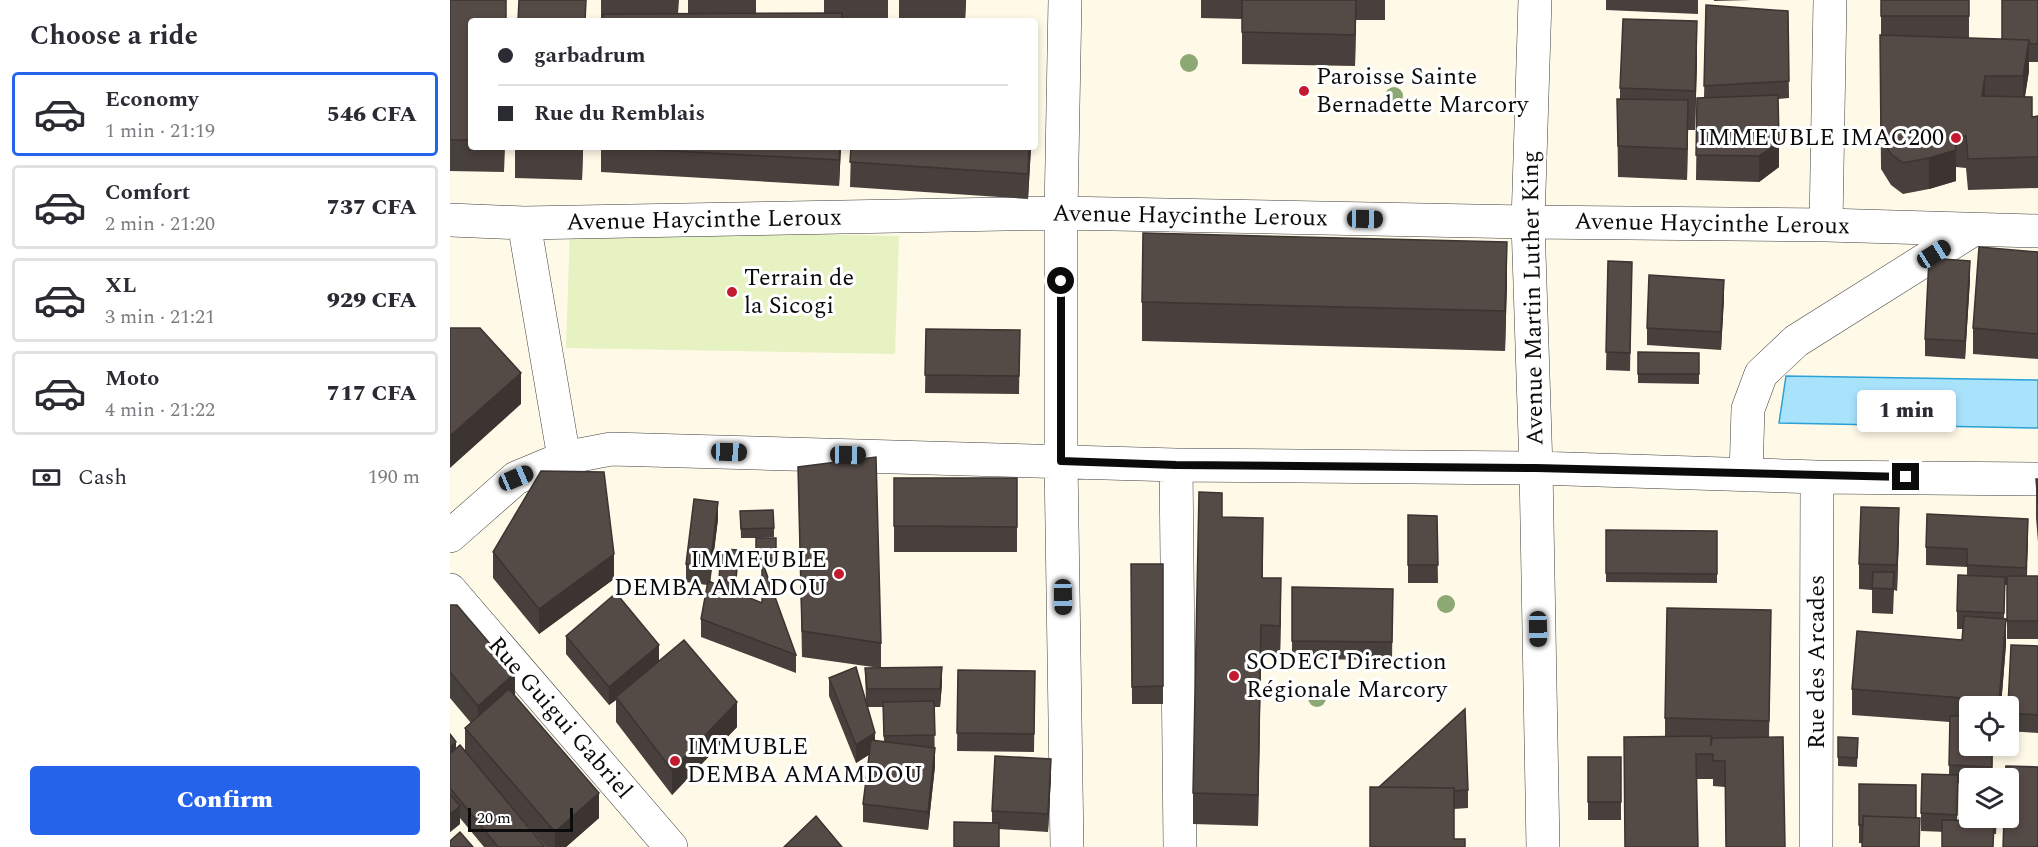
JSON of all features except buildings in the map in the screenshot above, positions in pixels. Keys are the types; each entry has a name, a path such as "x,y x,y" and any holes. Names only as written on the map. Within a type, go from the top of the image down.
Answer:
{"street":[{"path":"1065,0 1061,213 1061,461 1067,847"},
{"name":"Avenue Martin Luther King","path":"1535,0 1528,222 1536,468 1543,847"},
{"path":"1826,225 1830,0"},
{"name":"Avenue Haycinthe Leroux","path":"450,220 524,223 1061,213 1826,225 2038,231"},
{"path":"524,223 564,458"},
{"path":"1746,475 1748,409 1761,374 1796,341 1974,229"},
{"path":"450,536 516,478 564,458 611,449 1176,465 1536,468 1817,477 2038,479"},
{"path":"1176,465 1180,847"},
{"name":"Rue des Arcades","path":"1816,847 1817,477"},
{"name":"Rue Guigui Gabriel","path":"450,590 670,847"}],"green space":[{"name":"Terrain de la Sicogi","path":"570,229 899,236 895,354 566,348"}],"water":[{"path":"1786,376 2038,380 2038,428 1779,423"}],"place":[{"name":"Paroisse Sainte Bernadette Marcory","path":"1304,91"},
{"name":"IMMEUBLE IMAC200","path":"1956,138"},
{"name":"Terrain de la Sicogi","path":"732,292"},
{"name":"IMMEUBLE DEMBA AMADOU","path":"839,574"},
{"name":"SODECI Direction Régionale Marcory","path":"1234,676"},
{"name":"IMMUBLE DEMBA AMAMDOU","path":"675,761"}],"route":[{"path":"1061,281 1061,461 1176,465 1536,468 1817,477 1906,477"}]}
